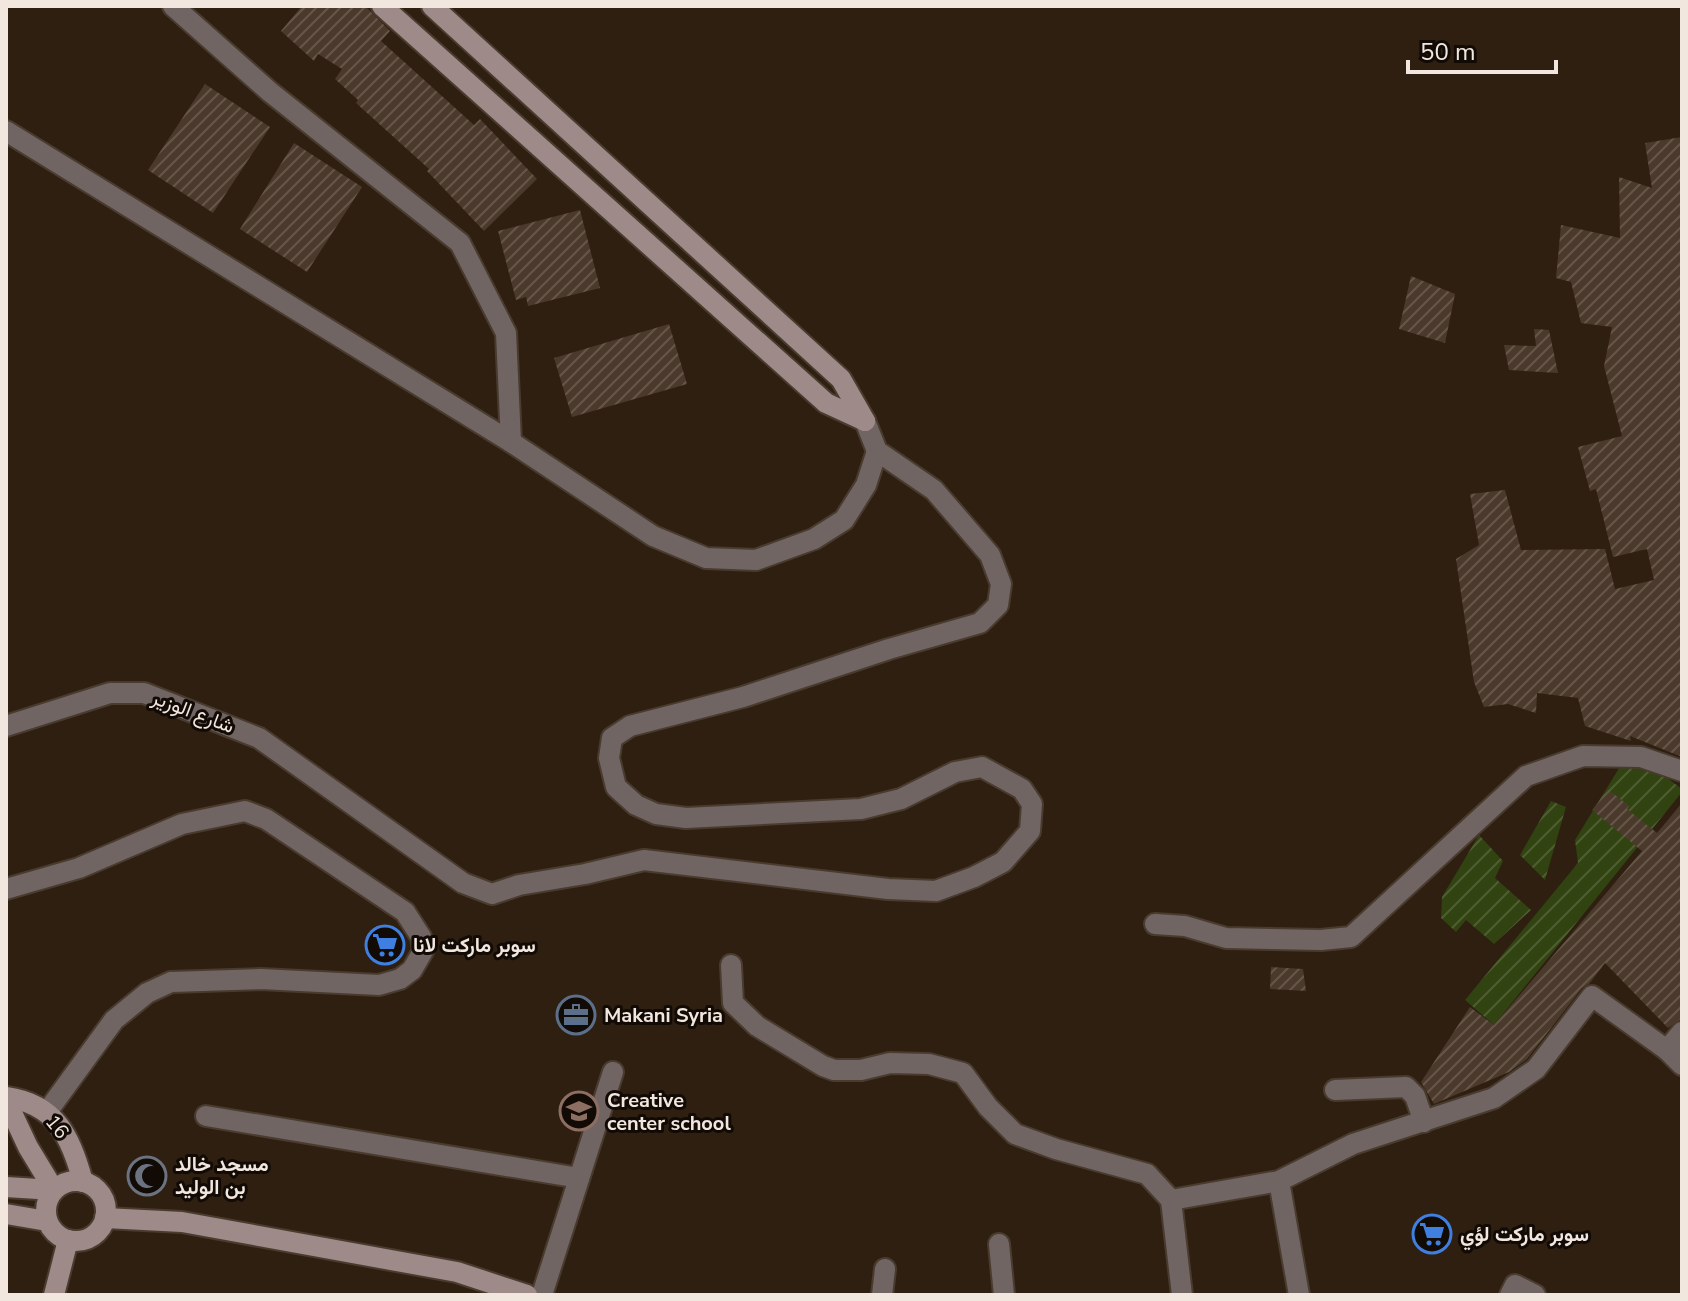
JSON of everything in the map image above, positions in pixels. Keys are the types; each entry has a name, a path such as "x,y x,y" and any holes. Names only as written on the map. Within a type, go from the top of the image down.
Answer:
{"street":[{"path":"173,6 270,92 460,243 506,333 511,442"},
{"path":"382,6 826,403 865,421"},
{"path":"6,131 511,442 653,536 706,558 756,560 814,539 844,520 866,485 877,451 865,421 841,379 432,6"},
{"name":"شارع الوزير","path":"6,726 110,693 144,693 259,738 463,883 492,894 519,885 644,860 888,889 936,891 1003,862 1030,831 1032,804 1022,789 982,767 955,772 901,799 861,809 686,818 656,814 636,805 616,787 609,758 612,738 630,726 743,697 980,623 998,605 1001,584 990,555 934,490 877,451"},
{"path":"1155,924 1185,926 1226,938 1321,940 1351,937 1526,776 1583,756 1641,757 1682,771"},
{"path":"6,889 79,868 182,824 245,811 266,819 405,912 421,937 423,951 412,970 400,979 379,985 261,979 171,982 147,993 114,1020 47,1112"},
{"path":"731,965 733,1003 757,1026 823,1066 834,1070 861,1070 890,1063 929,1064 963,1073 988,1107 1015,1134 1056,1149 1147,1174 1171,1200 1182,1295"},
{"path":"1171,1200 1279,1181 1353,1144 1494,1098 1536,1069 1592,996 1667,1050 1682,1065"},
{"path":"1667,1050 1682,1032"},
{"path":"542,1295 613,1072"},
{"path":"1335,1090 1406,1087 1415,1096 1424,1122"},
{"name":"16","path":"54,1190 28,1147 6,1099 26,1100 47,1112 70,1142 83,1182"},
{"path":"206,1116 579,1178"},
{"path":"1279,1181 1299,1295"},
{"path":"68,1182 83,1182 99,1192 106,1209 105,1218 101,1227 87,1239 68,1240 59,1236 47,1221 46,1204 54,1190 68,1182"},
{"path":"6,1187 54,1190"},
{"path":"6,1214 47,1221"},
{"path":"105,1218 182,1222 457,1272 527,1295"},
{"path":"54,1295 68,1240"},
{"path":"999,1244 1004,1295"},
{"path":"882,1295 885,1269"},
{"path":"1510,1295 1515,1285 1535,1295"}],"green space":[{"path":"1621,765 1658,771 1682,792 1494,1025 1465,1000 1578,863 1575,840"},
{"path":"1551,801 1566,807 1545,880 1520,855"},
{"path":"1479,835 1503,861 1495,878 1531,910 1494,944 1466,920 1456,932 1441,918 1442,897"}],"building":[{"path":"302,6 365,6 390,31 381,41 474,125 480,119 537,179 484,231 427,171 429,169 356,103 358,100 335,79 342,69 318,54 314,61 281,31"},
{"path":"205,84 270,127 213,213 148,170"},
{"path":"1682,137 1682,757 1630,736 1631,741 1585,726 1578,698 1537,693 1536,713 1508,704 1484,707 1474,682 1456,559 1479,545 1470,494 1505,490 1521,550 1605,549 1615,589 1654,580 1647,549 1613,557 1596,489 1590,491 1578,447 1622,436 1604,366 1612,327 1581,323 1571,282 1556,278 1561,225 1620,238 1619,177 1652,188 1645,143"},
{"path":"294,143 362,187 307,272 240,229"},
{"path":"580,210 600,288 528,306 526,297 516,300 498,231"},
{"path":"1411,276 1455,294 1445,343 1399,329"},
{"path":"669,324 687,384 572,417 554,358"},
{"path":"1534,329 1549,330 1558,373 1509,370 1504,345 1536,346"},
{"path":"1609,790 1657,833 1682,803 1682,1018 1668,1028 1605,963 1527,1059 1509,1072 1434,1104 1421,1082 1470,1007 1494,1025 1642,851 1592,810"},
{"path":"1271,967 1303,969 1306,991 1270,989"}],"place":[{"name":"سوبر ماركت لانا","path":"385,945"},
{"name":"Makani Syria","path":"576,1015"},
{"name":"Creative center school","path":"579,1111"},
{"name":"مسجد خالد بن الوليد","path":"147,1176"},
{"name":"سوبر ماركت لؤي","path":"1432,1234"}]}
